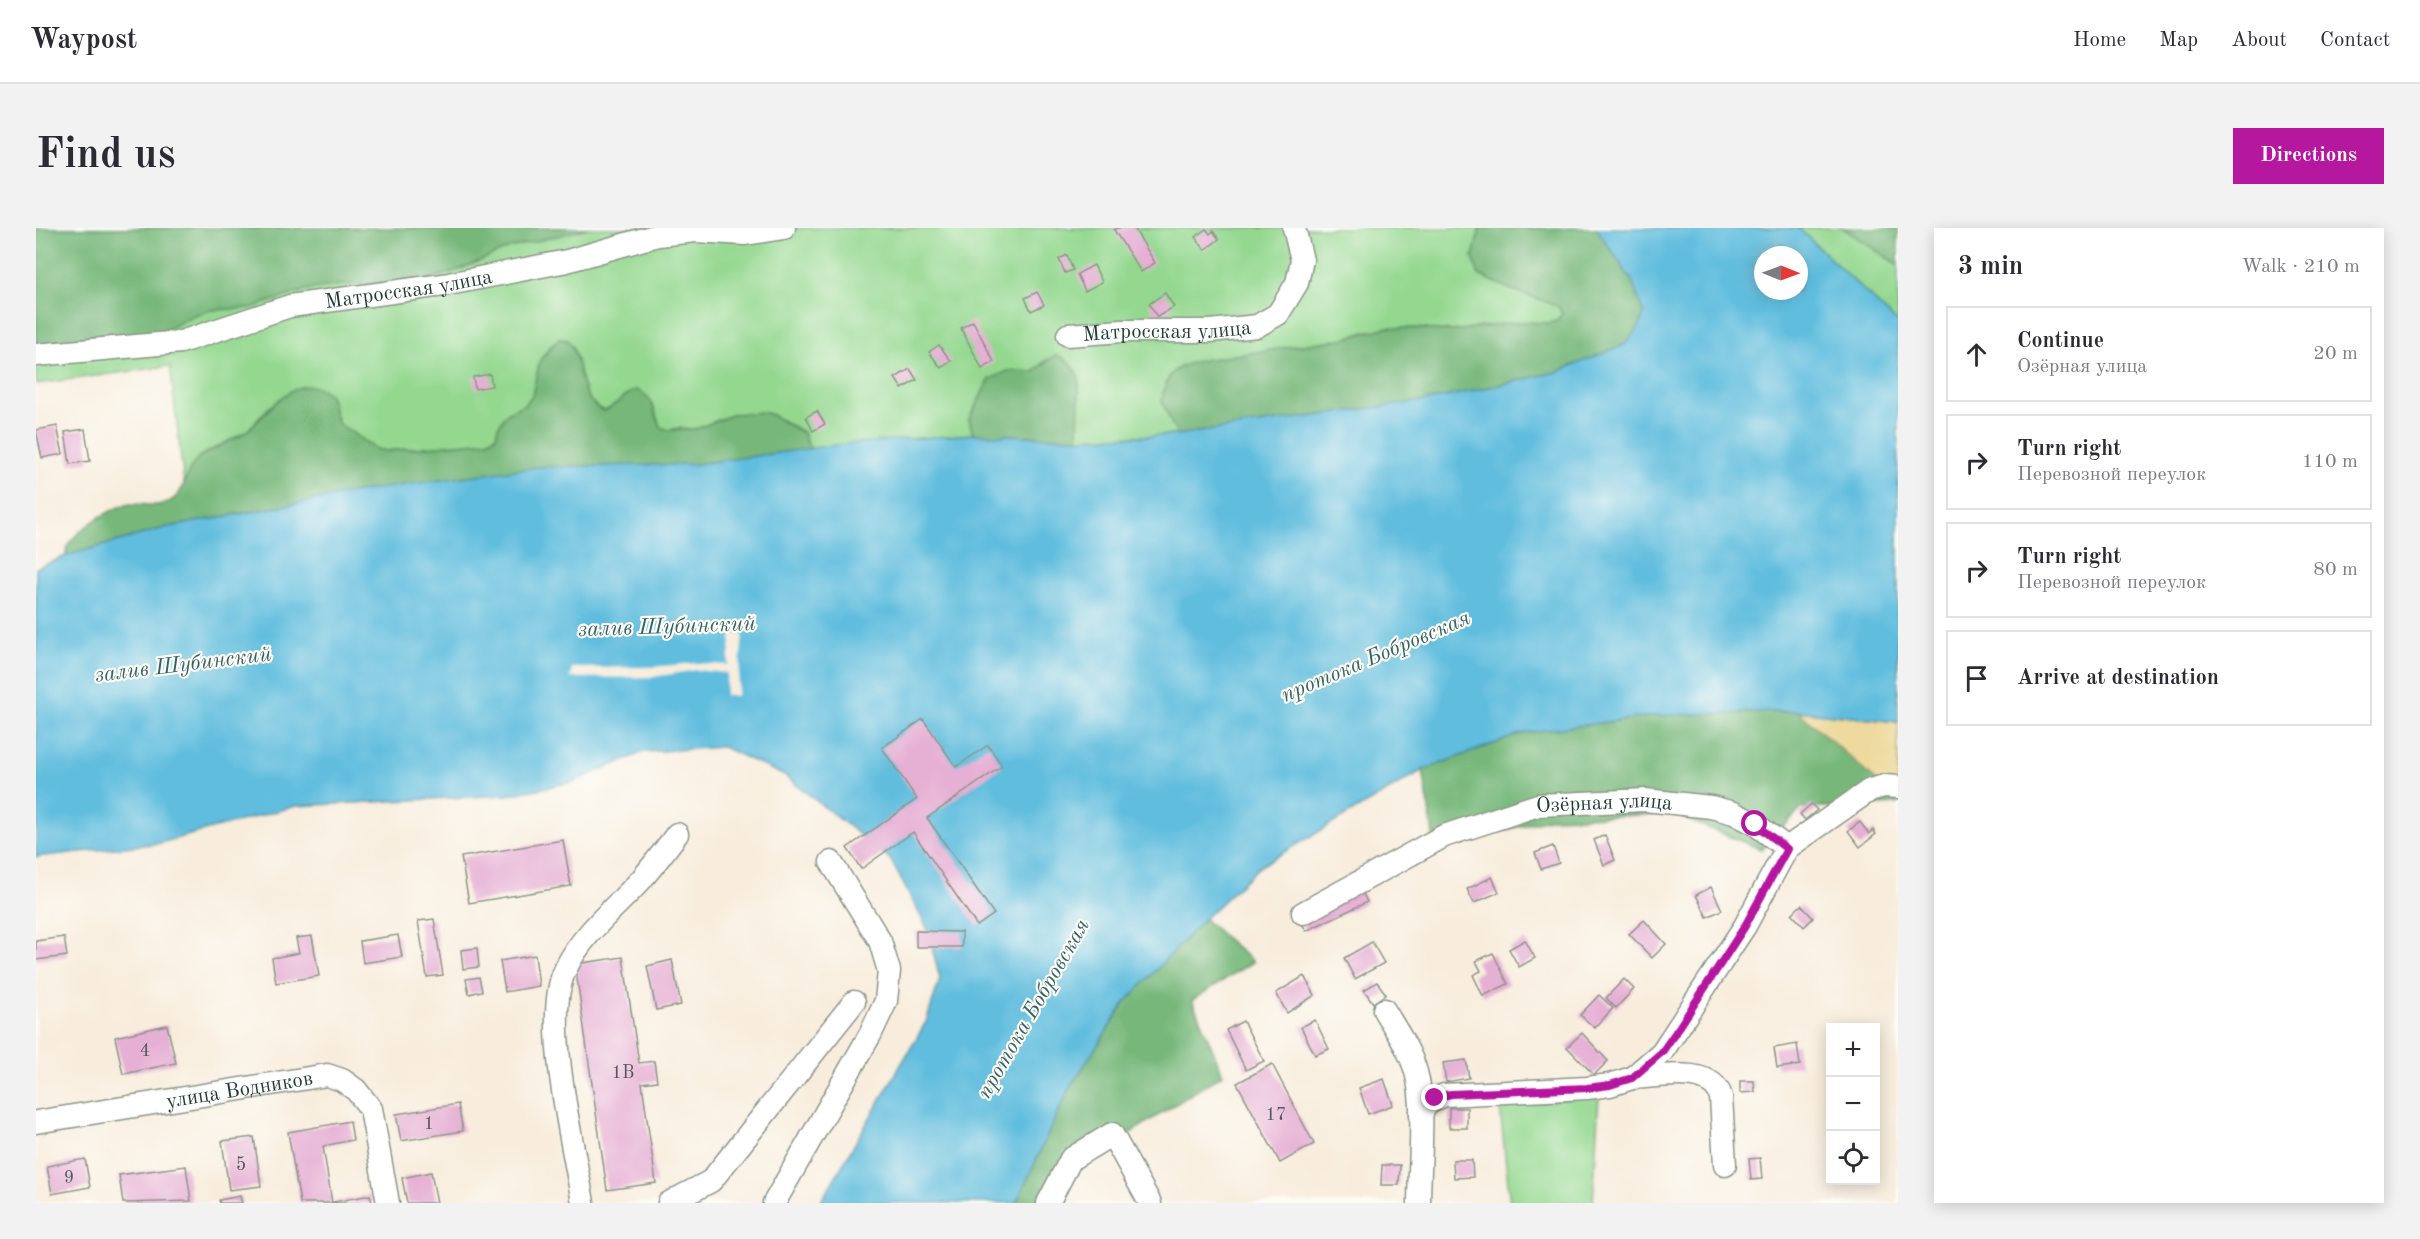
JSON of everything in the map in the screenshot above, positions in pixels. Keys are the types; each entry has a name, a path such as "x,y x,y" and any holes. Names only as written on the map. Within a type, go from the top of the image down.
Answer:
{"street":[{"name":"Матросская улица","path":"1068,335 1114,331 1210,331 1257,326 1278,314 1297,283 1302,260 1294,228"},
{"name":"Матросская улица","path":"36,355 181,342 290,306 443,285 545,266 658,235 696,231 745,234 783,229"},
{"path":"1632,1078 1662,1052 1680,1026 1745,926 1787,849 1870,790 1884,786 1898,787"},
{"name":"Озёрная улица","path":"1303,913 1444,836 1538,805 1645,800 1711,807 1734,813 1755,824 1787,849"},
{"path":"583,1203 558,1053 556,1007 564,970 579,946 642,878 677,834"},
{"path":"774,1203 871,1033 886,1001 889,971 880,941 831,862"},
{"path":"669,1203 711,1180 854,1002"},
{"path":"1384,1010 1403,1041 1417,1073 1421,1114 1419,1203"},
{"name":"улица Водников","path":"36,1122 327,1075 342,1080 356,1090 371,1109 387,1203"},
{"path":"1421,1114 1427,1104 1444,1095 1587,1088 1610,1085 1632,1078 1698,1076 1711,1081 1719,1089 1725,1165"},
{"path":"1048,1203 1071,1159 1113,1134 1150,1203"}],"green space":[{"path":"36,228 1480,228 1473,257 1479,275 1512,290 1550,301 1558,306 1562,314 1557,321 1548,323 1519,322 1445,332 1418,328 1369,331 1342,339 1198,361 1162,402 1177,435 1078,438 1079,379 1076,370 1047,359 1034,372 1008,371 985,387 969,419 973,434 810,449 803,432 772,415 734,414 696,429 669,430 660,427 654,408 636,390 604,411 592,403 585,392 573,347 552,344 540,360 532,396 525,404 508,412 498,427 496,436 488,441 386,451 376,449 338,423 330,395 294,390 268,408 247,431 198,457 184,483 170,366 36,384"},
{"path":"36,228 588,228 510,248 456,271 420,282 341,285 306,290 251,308 211,310 194,315 160,333 36,353"},
{"path":"1480,228 1596,228 1631,279 1644,314 1640,326 1626,344 1557,372 1431,400 1177,435 1162,402 1163,393 1174,371 1198,361 1342,339 1388,327 1455,331 1519,322 1557,321 1562,314 1558,306 1512,290 1479,275 1473,257"},
{"path":"1798,228 1843,228 1898,265 1898,323"},
{"path":"1843,228 1898,228 1898,265"},
{"path":"559,339 568,340 588,397 594,405 604,411 636,390 649,400 660,427 669,430 696,429 734,414 763,412 803,433 810,449 696,464 374,489 168,527 66,556 67,548 80,531 112,510 130,504 162,504 173,499 200,457 242,434 285,395 306,386 318,388 330,395 338,423 376,449 386,451 488,441 496,436 498,427 508,412 525,404 532,396 540,360"},
{"path":"1055,355 1064,358 1070,364 1079,379 1078,438 973,434 969,419 990,379 1008,371 1034,372"},
{"path":"1798,711 1898,800 1898,804 1802,808 1761,849 1673,814 1552,818 1435,848 1423,770 1523,733 1654,716"},
{"path":"1204,919 1253,962 1192,1000 1223,1074 1074,1169 1059,1203 1016,1203 1070,1087 1125,1003"},
{"path":"1599,1095 1593,1203 1510,1203 1500,1108"}],"sand":[{"path":"1798,711 1898,722 1898,800"}],"water":[{"path":"1596,228 1798,228 1898,323 1898,722 1797,711 1654,716 1523,733 1423,770 1259,867 1204,919 1125,1003 1070,1087 1016,1203 820,1203 926,1022 940,979 927,928 890,859 785,776 723,747 644,752 573,782 508,795 296,806 160,843 36,857 36,568 66,556 168,527 374,489 538,467 696,464 843,444 973,434 1078,438 1176,435 1431,400 1557,372 1626,344 1640,326 1644,314 1631,279"}],"pier":[{"path":"732,633 743,634 737,696 725,695 727,673 696,670 653,677 570,678 572,668 652,667 697,663 728,665"}],"building":[{"path":"1134,228 1155,263 1141,272 1114,230"},
{"path":"1206,229 1210,234 1213,231 1219,239 1205,250 1195,237"},
{"path":"1067,255 1073,270 1065,273 1059,259"},
{"path":"1094,265 1102,282 1085,291 1077,274"},
{"path":"1037,292 1044,305 1031,311 1025,298"},
{"path":"1165,293 1174,307 1157,317 1149,304"},
{"path":"973,321 994,362 982,369 961,328"},
{"path":"939,345 951,361 941,368 929,352"},
{"path":"910,369 917,380 902,389 895,378"},
{"path":"490,374 492,386 475,389 473,377"},
{"path":"817,411 825,424 813,431 806,417"},
{"path":"57,426 63,454 42,458 36,430"},
{"path":"85,429 90,461 70,464 65,432"},
{"path":"923,719 956,767 988,745 1002,766 927,818 994,914 977,926 913,832 861,869 847,848 917,799 882,748"},
{"path":"1811,804 1817,810 1805,820 1800,814"},
{"path":"1860,822 1869,834 1873,830 1876,834 1860,847 1848,831"},
{"path":"1605,835 1615,860 1604,865 1594,840"},
{"path":"563,840 571,886 469,903 461,857"},
{"path":"1553,846 1559,863 1541,869 1535,853"},
{"path":"1492,877 1499,892 1474,903 1467,889"},
{"path":"1711,887 1722,910 1707,917 1696,895"},
{"path":"1361,890 1367,902 1306,931 1300,919"},
{"path":"1801,905 1813,918 1804,927 1792,914"},
{"path":"434,919 443,975 427,977 418,921"},
{"path":"1644,920 1666,944 1652,958 1629,934"},
{"path":"916,931 962,932 962,947 916,947"},
{"path":"398,935 402,957 363,963 360,941"},
{"path":"312,936 319,976 276,983 272,958 299,953 296,938"},
{"path":"64,937 67,956 36,960 36,941"},
{"path":"1525,940 1535,958 1519,967 1509,949"},
{"path":"1372,942 1384,963 1355,979 1344,958"},
{"path":"477,948 479,967 463,969 461,950"},
{"path":"1493,953 1508,984 1483,996 1473,975 1481,971 1476,961"},
{"path":"535,955 539,986 505,992 500,961"},
{"path":"623,957 639,1063 654,1061 657,1081 642,1083 656,1183 607,1190 575,964"},
{"path":"672,960 681,1005 656,1010 647,966"},
{"path":"1304,976 1315,995 1287,1013 1276,993"},
{"path":"479,977 482,991 469,994 466,979"},
{"path":"1624,979 1634,989 1616,1008 1606,998"},
{"path":"1377,982 1386,994 1373,1003 1364,990"},
{"path":"1599,995 1613,1008 1595,1028 1580,1015"},
{"path":"1315,1020 1329,1049 1315,1055 1301,1027"},
{"path":"1243,1021 1264,1061 1246,1070 1226,1030"},
{"path":"167,1025 176,1063 123,1074 115,1037"},
{"path":"1582,1033 1608,1061 1594,1075 1567,1047"},
{"path":"1797,1044 1800,1065 1777,1068 1774,1048"},
{"path":"1466,1060 1469,1078 1446,1082 1443,1063"},
{"path":"1272,1064 1314,1144 1280,1163 1237,1083"},
{"path":"1384,1079 1393,1105 1368,1114 1359,1088"},
{"path":"1740,1081 1754,1081 1755,1092 1740,1093"},
{"path":"458,1104 463,1131 401,1141 396,1114"},
{"path":"1449,1108 1467,1108 1467,1128 1449,1128"},
{"path":"350,1121 353,1140 323,1146 332,1203 300,1203 288,1132"},
{"path":"254,1137 261,1186 229,1190 222,1141"},
{"path":"1760,1158 1762,1179 1751,1180 1749,1159"},
{"path":"85,1159 90,1187 52,1194 47,1166"},
{"path":"1453,1160 1472,1160 1473,1177 1454,1178"},
{"path":"1382,1165 1400,1165 1399,1185 1381,1185"},
{"path":"186,1166 191,1201 123,1203 119,1175"},
{"path":"431,1172 437,1203 407,1203 402,1178"},
{"path":"370,1195 372,1203 333,1203 333,1202"},
{"path":"240,1196 242,1203 220,1203 219,1200"}],"route":[{"path":"1435,1098 1451,1094 1587,1088 1610,1085 1632,1078 1662,1052 1680,1026 1745,926 1787,849 1755,824"}],"water label":[{"name":"залив Шубинский","path":"667,625"},
{"name":"протока Бобровская","path":"1375,655"},
{"name":"залив Шубинский","path":"183,663"},
{"name":"протока Бобровская","path":"1032,1008"}]}
